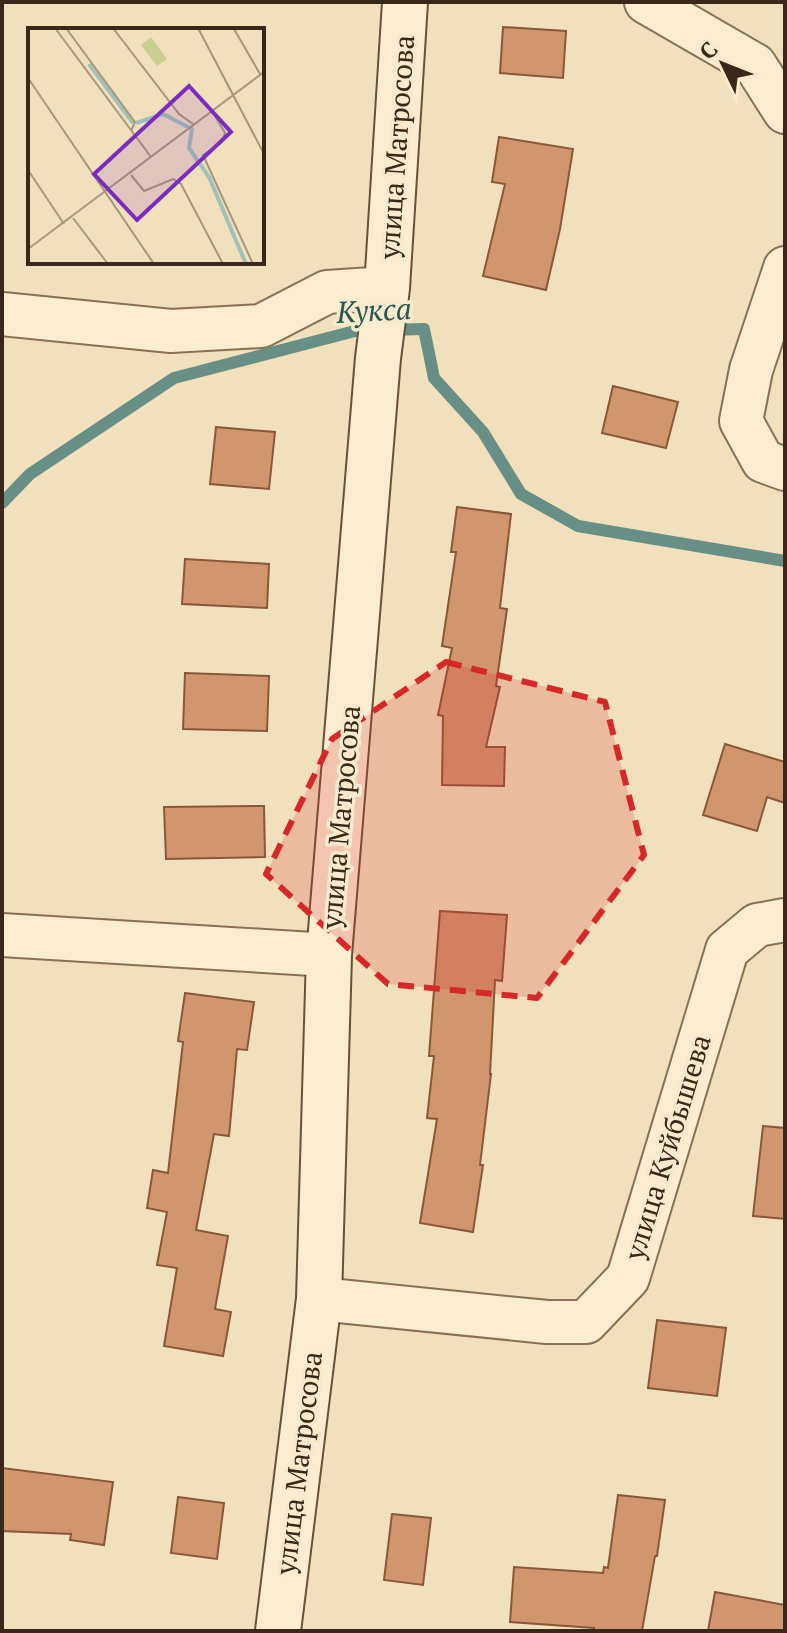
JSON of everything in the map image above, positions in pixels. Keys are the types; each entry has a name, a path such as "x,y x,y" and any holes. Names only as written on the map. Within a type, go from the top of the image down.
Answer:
{"street":[{"name":"улица Матросова","path":"278,1631 319,1299 329,955 378,358 386,298 405,2"},
{"path":"646,2 755,65 785,112"},
{"path":"785,268 751,370 741,421 763,461 785,469"},
{"path":"2,314 171,331 261,326 327,292 386,298"},
{"name":"улица Куйбышева","path":"319,1299 547,1322 586,1322 628,1278 727,950 757,925 785,920"},
{"path":"2,935 329,955"}],"highlighted area":[{"path":"446,662 605,702 644,855 537,998 388,984 266,874 332,739"}],"building":[{"path":"503,27 566,31 563,78 500,73"},
{"path":"499,137 573,149 546,290 483,276 505,184 492,182"},
{"path":"613,386 678,402 666,448 602,433"},
{"path":"216,427 275,432 269,489 210,484"},
{"path":"457,507 511,514 500,608 507,609 496,686 500,687 486,747 505,747 504,786 442,785 443,716 438,715 452,648 442,646 456,552 451,552"},
{"path":"185,559 269,564 267,608 182,604"},
{"path":"185,673 269,676 267,731 183,729"},
{"path":"725,744 785,762 785,803 767,797 757,831 703,815"},
{"path":"264,806 265,857 166,859 164,807"},
{"path":"440,911 507,915 502,981 495,980 491,1074 473,1232 420,1223 437,1119 427,1118 434,1056 429,1056"},
{"path":"185,993 254,1002 247,1050 237,1049 229,1136 214,1134 196,1230 228,1236 215,1309 231,1312 223,1356 164,1346 177,1268 157,1265 167,1212 147,1208 153,1170 168,1173 183,1042 178,1041"},
{"path":"763,1126 785,1128 785,1219 753,1216"},
{"path":"657,1320 726,1328 717,1396 648,1388"},
{"path":"2,1468 113,1482 104,1545 70,1540 71,1534 2,1531"},
{"path":"618,1495 665,1500 642,1631 594,1631 594,1628 510,1622 514,1567 603,1573 604,1567 608,1568"},
{"path":"178,1497 224,1503 217,1559 171,1553"},
{"path":"392,1514 431,1518 423,1585 384,1580"},
{"path":"715,1592 785,1605 785,1631 708,1631"}],"waterway":[{"name":"Кукса","path":"2,503 30,474 174,378 355,331 424,329 434,378 483,432 521,494 578,526 785,561"}]}
